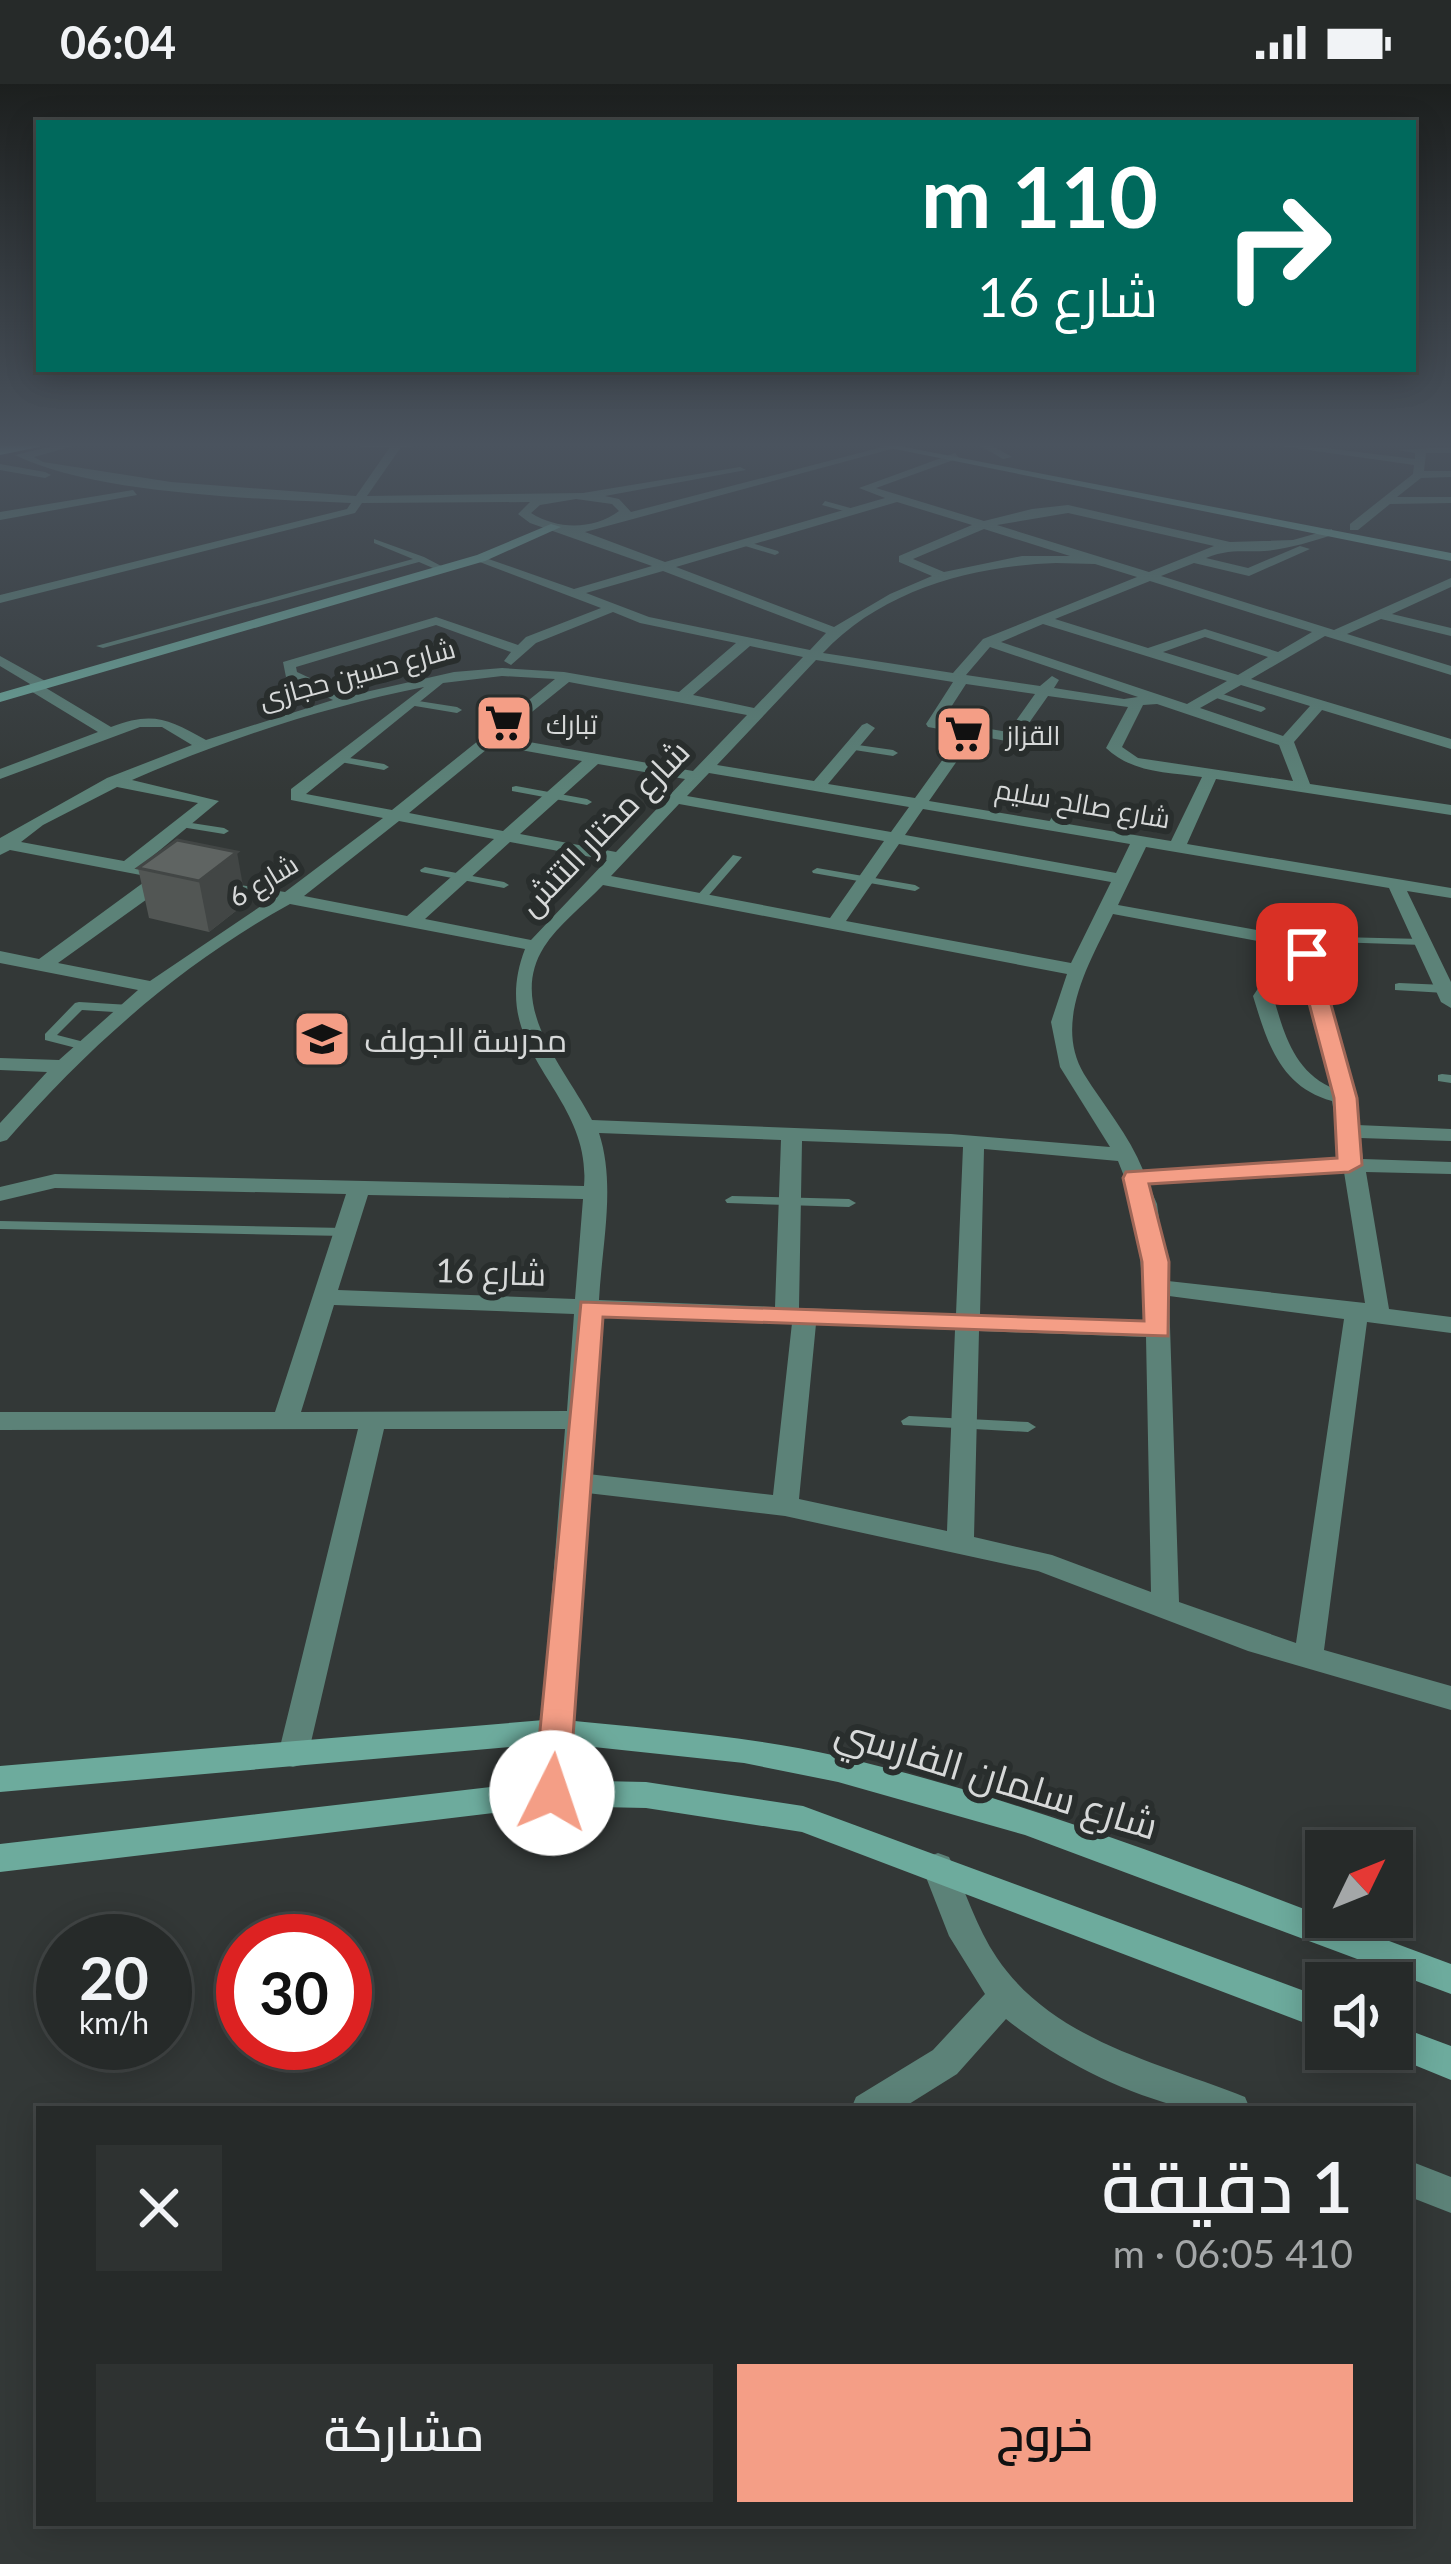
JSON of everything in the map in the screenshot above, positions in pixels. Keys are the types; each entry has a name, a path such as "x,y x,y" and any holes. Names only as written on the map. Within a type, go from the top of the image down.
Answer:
{"street":[{"path":"0,588 109,560"},
{"path":"0,599 151,560"},
{"path":"0,698 475,560"},
{"path":"485,560 608,610 810,655 1137,704 1159,700"},
{"path":"645,560 835,632"},
{"path":"570,594 689,560"},
{"path":"904,560 943,576"},
{"name":"شارع مختار التتش","path":"552,1793 597,1193 590,1126 521,1010 519,988 535,946 835,632 895,596 943,576 1011,560"},
{"name":"شارع مختار التتش","path":"1069,560 1091,561"},
{"path":"1087,560 1451,670"},
{"path":"1060,666 1012,737 937,727 931,722 988,642 1191,560"},
{"path":"1197,560 1256,572 1278,560"},
{"path":"1188,709 1278,656 1446,588"},
{"path":"510,671 518,650 550,631 608,610"},
{"path":"1381,615 1451,632"},
{"path":"1043,620 1451,744"},
{"path":"349,702 291,674 288,665 436,621 518,650"},
{"path":"1146,653 1205,633 1278,656"},
{"path":"680,699 747,641"},
{"path":"988,642 1286,742"},
{"path":"0,660 107,731"},
{"name":"شارع حسين حجازى","path":"2,846 113,781 205,746 444,678 510,671 754,712"},
{"path":"444,678 299,789 297,797 621,858"},
{"name":"شارع 6","path":"0,1136 59,1066 156,988 283,897 309,886 564,679"},
{"path":"1286,742 1321,702"},
{"path":"1137,704 1116,753 1133,762 1451,810"},
{"path":"5,767 107,731 157,721 205,746"},
{"path":"818,785 867,728"},
{"name":"شارع صالح سليم","path":"490,740 594,759 818,785 1451,892"},
{"path":"1286,742 1303,787"},
{"path":"836,924 956,751"},
{"path":"411,922 594,759"},
{"path":"1177,847 1211,774"},
{"path":"113,781 211,801 128,867"},
{"path":"677,799 1121,879"},
{"path":"1140,841 1076,970 1061,1022 1070,1067 1130,1166 1146,1204 1157,1287 1165,1605"},
{"path":"2,846 535,946"},
{"path":"44,965 166,874"},
{"path":"602,880 1076,970"},
{"path":"1395,884 1448,995"},
{"path":"1107,908 1268,937 1297,946 1309,959 1346,1098 1349,1165 1368,1311 1308,1658"},
{"path":"1426,947 1451,953"},
{"path":"0,957 156,988"},
{"path":"1309,959 1276,976 1264,996 1282,1058 1294,1075 1313,1090 1346,1098"},
{"path":"0,1064 59,1066"},
{"path":"590,1126 974,1142 1130,1166 1451,1168"},
{"path":"1348,1131 1451,1135"},
{"path":"785,1506 796,1316 792,1133"},
{"path":"960,1542 974,1142"},
{"path":"0,1194 55,1181 597,1193"},
{"path":"285,1421 359,1189"},
{"path":"1157,1287 1451,1325"},
{"name":"شارع 16","path":"324,1298 1158,1330"},
{"path":"0,1421 580,1420"},
{"path":"293,1755 374,1421"},
{"path":"575,1482 785,1506 1042,1562 1308,1658 1451,1698"},
{"name":"شارع سلمان الفارسي","path":"0,1779 556,1731 744,1750 933,1793 1451,1978"},
{"path":"0,1858 552,1793 728,1804 803,1819 1305,2007"},
{"path":"938,1867 973,1957 1004,1997 1040,2029 1084,2053 1224,2106"},
{"path":"874,2106 946,2062 1004,1997"},
{"path":"1413,2048 1451,2062"},
{"path":"1413,2180 1451,2194"}],"lane":[{"path":"100,646 419,560"},
{"path":"423,560 443,569"},
{"path":"378,572 399,581"},
{"path":"170,627 199,640"},
{"path":"148,633 176,646"},
{"path":"1213,694 1261,709"},
{"path":"412,703 457,710"},
{"path":"851,747 893,753"},
{"path":"338,759 384,767"},
{"path":"516,789 587,802"},
{"path":"1052,826 1070,797"},
{"path":"185,825 224,831"},
{"path":"700,898 737,857"},
{"path":"425,870 504,885"},
{"path":"817,871 915,888"},
{"path":"1337,940 1426,947"},
{"path":"1399,987 1448,995"},
{"path":"84,1046 49,1036 79,1006 130,1009"},
{"path":"732,1200 849,1203"},
{"path":"0,1226 345,1232"},
{"path":"909,1420 1028,1426"}],"building":[{"path":"177,840 237,852 199,881 138,868"}],"place":[{"name":"تبارك","path":"504,723"},
{"name":"القزاز","path":"964,734"},
{"name":"مدرسة الجولف","path":"322,1039"}],"route":[{"path":"552,1793 590,1308 1158,1330 1156,1262 1146,1204 1135,1178 1349,1165 1346,1098 1307,954"}]}
